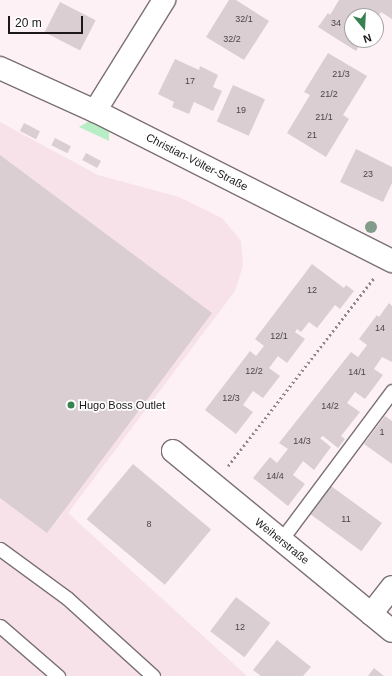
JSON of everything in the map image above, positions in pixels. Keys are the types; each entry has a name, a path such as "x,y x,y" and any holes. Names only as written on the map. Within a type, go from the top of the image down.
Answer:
{"street":[{"path":"95,111 164,0"},
{"name":"Christian-Völter-Straße","path":"0,68 95,111 392,260"},
{"name":"Weiherstraße","path":"172,451 392,631"},
{"path":"371,614 392,587"}],"lane":[{"path":"281,540 392,391"},
{"path":"0,549 67,598 153,676"},
{"path":"0,626 58,676"}],"path":[{"path":"214,485 374,278"}],"shaded area":[{"path":"0,122 98,175 179,197 222,218 241,241 243,266 235,291 68,513 247,676 0,676"}],"green space":[{"path":"91,120 109,129 109,141 79,127"}],"building":[{"path":"229,0 236,0 269,21 244,60 206,37"},
{"path":"339,0 392,0 392,19 384,14 384,8 344,8 344,43 318,27 328,13 330,15"},
{"path":"60,2 96,20 80,50 45,32"},
{"path":"328,53 367,76 343,115 349,119 326,157 287,133 310,95 304,92"},
{"path":"175,59 199,70 200,66 218,75 213,87 222,91 213,111 194,102 189,114 172,107 174,102 158,94"},
{"path":"233,85 265,99 249,136 217,122"},
{"path":"24,123 40,131 36,139 20,131"},
{"path":"55,138 71,146 67,153 51,145"},
{"path":"356,149 392,167 392,183 383,202 340,182"},
{"path":"86,153 101,161 97,168 82,160"},
{"name":"Hugo Boss Outlet","path":"0,155 212,313 47,533 0,498"},
{"path":"312,264 344,288 346,285 354,291 340,309 335,305 317,328 309,322 301,332 297,329 295,332 305,339 287,363 278,356 269,368 280,376 263,398 253,391 243,405 253,412 236,434 205,410 250,351 256,356 264,346 255,339"},
{"path":"389,303 392,306 392,362 382,357 374,369 383,375 365,399 355,392 347,403 360,412 341,436 345,439 338,448 323,436 320,438 331,447 314,470 303,461 293,475 305,484 288,506 253,478 270,457 277,463 288,449 279,443 351,352 358,357 367,345 359,339 377,315 379,317"},
{"path":"385,416 392,421 392,464 364,444"},
{"path":"133,464 211,530 165,585 87,519"},
{"path":"331,486 382,523 361,551 310,514"},
{"path":"236,597 270,623 244,657 210,631"},
{"path":"277,640 311,667 303,676 261,676 253,670"},
{"path":"374,668 384,676 368,676"}],"place":[{"name":"Hugo Boss Outlet","path":"71,405"}]}
